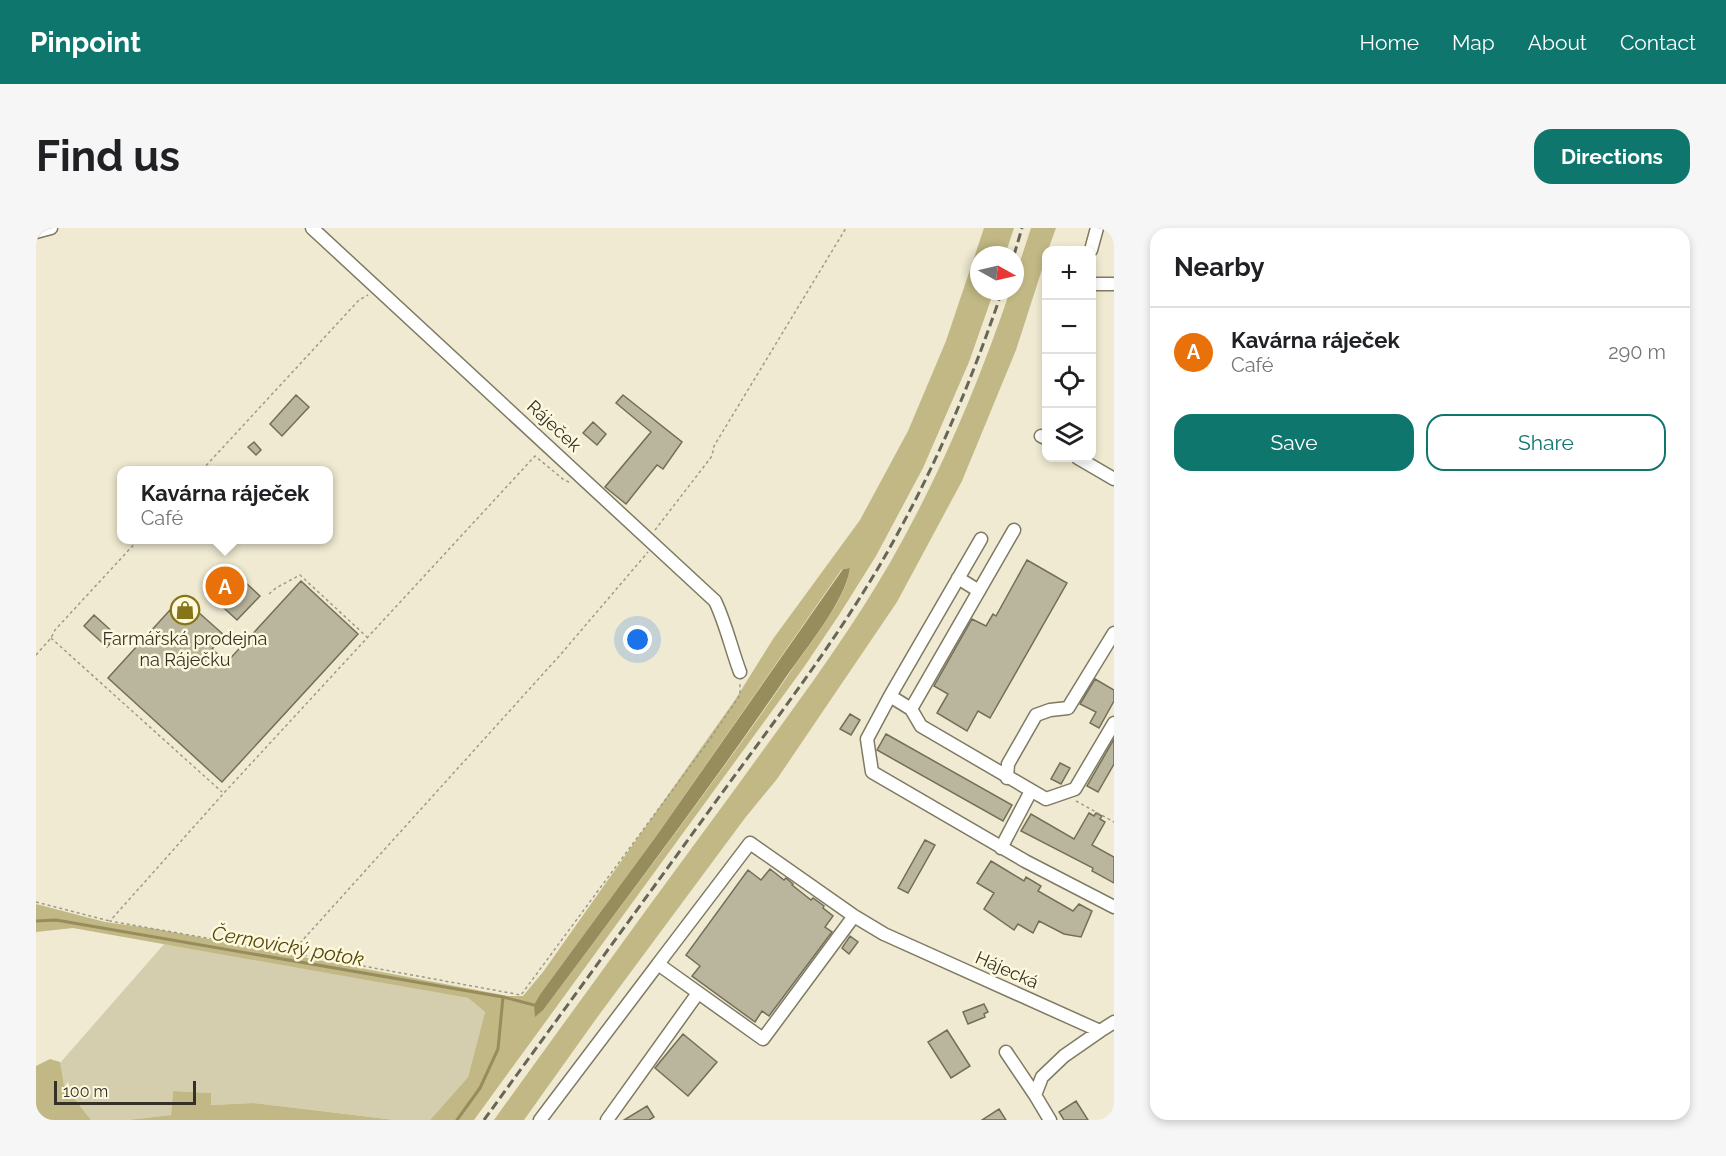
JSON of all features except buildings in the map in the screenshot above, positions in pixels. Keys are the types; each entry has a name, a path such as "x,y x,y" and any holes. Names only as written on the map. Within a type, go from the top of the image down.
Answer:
{"street":[{"path":"36,232 51,228"},
{"name":"Ráječek","path":"312,228 715,601 725,622 740,672"},
{"path":"1092,246 1098,228"},
{"path":"1096,284 1114,284"},
{"path":"1085,462 1114,479"},
{"path":"911,709 1014,530"},
{"path":"981,539 867,739 872,772 1001,848 1114,907"},
{"path":"958,578 979,591"},
{"path":"1007,778 1008,764 1036,715 1050,710 1068,708 1114,633"},
{"path":"890,696 911,709 921,726 1046,799 1075,789 1114,723"},
{"path":"1001,848 1030,791"},
{"name":"Hájecká","path":"658,964 750,843 854,916 884,933 1100,1031"},
{"path":"540,1120 658,964 763,1039 854,916"},
{"path":"607,1120 698,993"},
{"path":"1035,1095 1042,1077 1064,1056 1114,1022"},
{"path":"1006,1052 1050,1120"}],"path":[{"path":"291,953 561,654 651,542 712,456 714,446 846,228"},
{"path":"207,466 359,300 367,296 376,286"},
{"path":"110,921 223,794 535,456 564,480 572,482 581,477"},
{"path":"36,655 55,630 134,544"},
{"path":"269,594 300,575 367,638"},
{"path":"51,638 223,794"},
{"path":"36,903 110,921 521,995 740,694"},
{"path":"1062,793 1114,822"}],"shaded area":[{"path":"984,228 1014,228 1008,246 978,246"},
{"path":"1031,228 1056,228 1049,246 1042,246 1042,269 1016,350 962,481 897,602 777,779 745,818 524,1120 494,1120 796,705 836,649 873,591 909,529 942,463 985,361 1007,300 1024,300 1024,249"},
{"path":"970,270 970,300 991,300 969,362 923,468 876,556 804,667 474,1120 430,1120 468,1077 485,1012 468,998 73,928 36,932 36,904 105,922 156,929 508,996 523,996 543,972 735,700 773,639 860,520 908,431 946,341","holes":["850,568 842,594 759,717 544,1009 541,993 657,835 842,569"]},
{"path":"850,568 841,595 814,639 667,844 544,1009 535,1017 534,1005 541,993 657,835 843,569"},
{"path":"165,943 468,998 485,1012 468,1077 430,1120 395,1120 253,1103 210,1105 211,1093 173,1091 171,1115 127,1120 91,1120 64,1085 60,1063"},
{"path":"50,1059 60,1062 64,1085 91,1120 36,1120 36,1066"},
{"path":"173,1091 211,1093 211,1105 253,1103 395,1120 127,1120 171,1115"}],"waterway":[{"name":"Černovický potok","path":"36,921 56,920 503,997 534,1005"},
{"path":"457,1120 480,1088 498,1049 503,997"}],"railway":[{"path":"1017,246 1022,228"},
{"path":"484,1120 792,697 859,599 899,531 943,443 999,300"}],"place":[{"name":"Kavárna ráječek","path":"225,586"},
{"name":"Farmářská prodejna na Ráječku","path":"185,610"}]}
